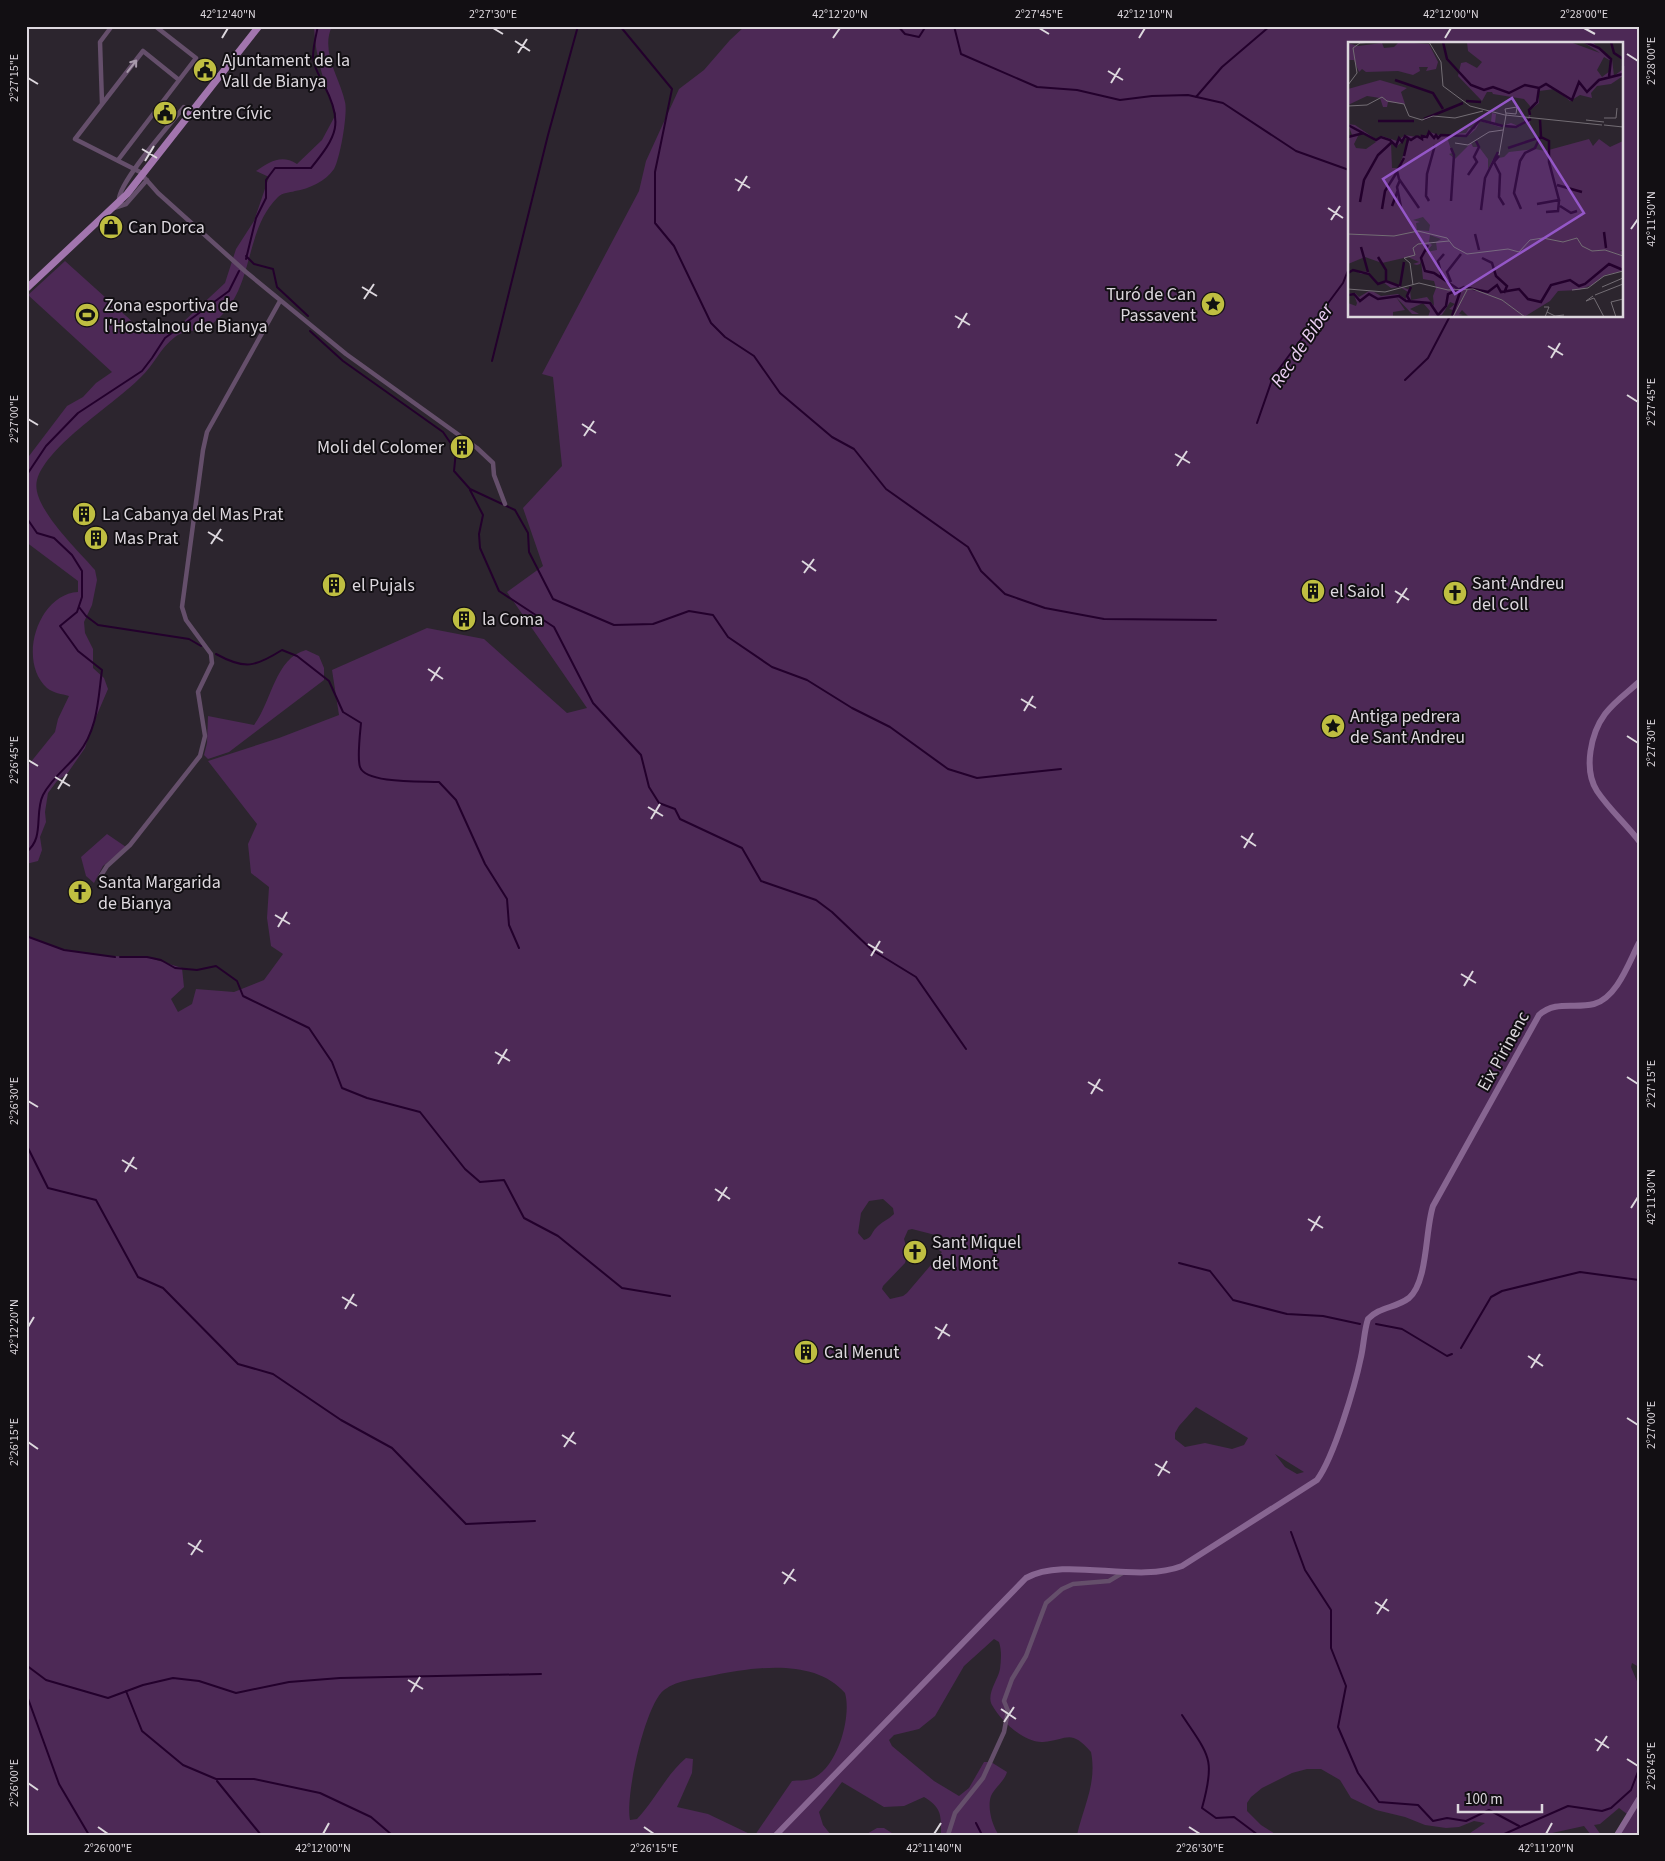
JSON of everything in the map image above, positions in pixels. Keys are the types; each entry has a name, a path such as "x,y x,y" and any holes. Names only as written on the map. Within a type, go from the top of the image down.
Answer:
{"main road":[{"path":"26,289 143,178 259,26"},
{"path":"1639,682 1610,708 1601,720 1592,746 1590,767 1591,776 1598,792 1639,841"},
{"name":"Eix Pirinenc","path":"1125,1572 1163,1572 1182,1566 1317,1480 1329,1458 1346,1407 1361,1357 1368,1319 1378,1311 1403,1302 1415,1290 1422,1268 1430,1217 1539,1015 1552,1006 1596,1004 1605,998 1620,979 1639,943"},
{"path":"776,1835 1026,1578 1043,1571 1125,1572"},
{"path":"1617,1835 1639,1799"}],"street":[{"path":"102,104 100,42 112,26"},
{"path":"118,160 196,58 156,26"},
{"path":"180,80 143,51 75,139 134,167 158,193 280,300 346,354 477,448 493,463 494,475 505,504"},
{"path":"119,202 120,192 134,167 184,107 192,113"},
{"path":"125,164 130,175"},
{"path":"130,175 143,178"},
{"path":"111,210 126,204 143,178"},
{"path":"100,877 107,866 130,845 200,756 205,736 198,692 212,663 211,654 186,620 182,607 203,450 207,432 280,300"},
{"path":"948,1835 955,1813 983,1778 1004,1732 1008,1712 1004,1701 1012,1680 1026,1656 1046,1603 1073,1584 1109,1581 1125,1572"}],"shaded area":[{"path":"314,26 332,26 328,45 332,65 343,93 346,108 343,136 334,169 317,184 284,193 278,197 267,210 260,224 240,288 222,315 204,329 178,335 170,341 141,377 67,439 43,467 37,480 37,491 48,515 57,528 95,570 97,580 92,605 84,622 85,633 93,649 93,668 104,678 108,689 90,731 85,748 67,774 57,781 48,793 45,812 46,822 40,837 42,850 38,861 26,864 26,768 55,732 58,719 69,696 49,690 38,676 34,662 33,646 36,631 43,616 52,604 64,596 78,592 78,581 26,542 26,460 67,406 83,397 96,383 112,372 28,295 65,261 146,334 181,324 225,283 236,249 254,221 269,177 256,171 271,162 281,159 297,164 322,140 336,114 318,60"},
{"path":"745,26 1639,26 1639,1667 1632,1663 1631,1667 1639,1686 1639,1835 1617,1835 1627,1814 1619,1808 1600,1824 1594,1825 1601,1835 1591,1835 1584,1826 1543,1835 1467,1835 1485,1823 1474,1821 1459,1827 1446,1828 1425,1825 1405,1817 1376,1810 1351,1798 1340,1780 1321,1769 1307,1769 1292,1773 1262,1788 1247,1803 1247,1811 1261,1825 1277,1835 1077,1835 1091,1784 1091,1752 1073,1738 1068,1737 1043,1742 1028,1739 1001,1718 992,1705 990,1696 999,1673 1001,1659 999,1642 994,1639 964,1666 935,1716 919,1729 894,1735 889,1740 892,1746 934,1781 959,1796 969,1788 984,1762 991,1762 1007,1772 990,1800 991,1816 994,1827 999,1835 941,1835 939,1813 934,1805 924,1797 904,1806 884,1807 842,1782 819,1812 823,1825 831,1835 755,1835 792,1781 811,1779 820,1774 828,1765 840,1742 847,1703 845,1693 832,1682 818,1674 784,1668 766,1668 682,1681 664,1690 650,1713 644,1731 634,1772 629,1808 630,1820 637,1819 672,1772 686,1758 693,1759 692,1773 677,1807 708,1814 752,1835 26,1835 26,936 64,950 108,956 147,957 182,968 184,987 171,999 178,1012 192,1004 196,989 234,992 264,980 283,954 271,946 267,918 269,887 251,873 248,844 257,824 208,761 279,738 339,715 332,670 427,628 484,639 567,713 587,708 507,592 543,566 523,508 562,466 553,377 542,374 639,191 646,161 679,89 704,70","holes":["883,1199 893,1208 894,1214 878,1226 870,1237 864,1240 858,1233 861,1213 869,1201","912,1229 943,1237 944,1240 934,1247 942,1252 907,1293 890,1299 882,1289 905,1263 908,1253 904,1239 908,1230","1196,1407 1248,1438 1244,1445 1232,1449 1205,1443 1185,1447 1175,1439 1175,1433","1275,1454 1304,1472 1297,1474 1285,1467"]},
{"path":"306,650 319,656 324,668 324,680 229,752 208,759 204,755 207,743 208,716 254,725 275,681 287,662"},
{"path":"107,834 126,847 103,866 94,883 86,876 81,857"},
{"path":"877,1828 884,1828 895,1835 865,1835"}],"waterway":[{"path":"246,259 256,218 266,198 266,180 275,168 311,168 327,147 335,129 334,110 313,60 318,26"},
{"path":"492,361 548,135 578,26"},
{"path":"620,26 672,89 655,172 655,223 674,246 711,323 725,337 754,356 780,393 832,437 854,449 886,489 968,547 981,571 1005,594 1045,608 1104,619 1216,620"},
{"name":"Rec de Biber","path":"898,26 905,34 919,37 926,26"},
{"name":"Rec de Biber","path":"954,26 961,54 1037,87 1077,90 1120,100 1152,96 1188,95 1223,103 1296,151 1348,170"},
{"path":"1196,97 1222,67 1270,26"},
{"path":"246,256 254,264 273,269 277,287 308,316"},
{"name":"Rec de Biber","path":"1257,423 1273,377 1343,283 1348,270"},
{"path":"26,476 46,446 78,413 142,371 165,338 229,291 239,271"},
{"path":"1405,380 1428,358 1449,318"},
{"path":"310,331 343,361 443,432 456,451 454,471 470,489 515,510 528,533 529,552 553,599 614,625 653,624 689,611 713,615 728,637 772,667 807,680 852,708 890,727 948,769 977,778 1061,769"},
{"path":"470,490 483,515 479,534 480,548 499,591 554,627 593,703 641,755 649,787 659,803 675,809 680,819 742,848 761,881 816,900 832,912 872,950 916,977 966,1049"},
{"path":"26,517 37,533 54,538 72,555 82,571 82,597 77,612 60,626 78,651 102,670 96,714 90,735 78,754 46,789 40,802 35,840 32,847 26,852"},
{"path":"79,607 86,616 98,625 189,639 201,646"},
{"path":"216,654 235,663 243,664 257,663 282,650 297,656 329,681 343,712 361,723 359,758 360,767 364,772 383,779 396,781 439,782 456,800 485,864 507,899 509,925 519,948"},
{"path":"26,936 64,950 115,957"},
{"path":"120,957 147,957 161,960 175,968 197,970 216,966 237,981 243,996 309,1028 332,1062 342,1088 367,1098 420,1112 465,1169 480,1182 504,1180 524,1218 558,1236 622,1288 670,1296"},
{"path":"26,1144 48,1188 96,1200 138,1277 163,1288 238,1364 273,1374 341,1420 392,1448 466,1524 535,1521"},
{"path":"1179,1263 1210,1271 1233,1300 1287,1314 1323,1316 1360,1324"},
{"path":"1461,1348 1491,1297 1502,1291 1580,1272 1639,1280"},
{"path":"1376,1324 1402,1329 1447,1356 1452,1354"},
{"path":"1291,1532 1305,1570 1331,1610 1331,1648 1346,1686 1338,1727 1358,1773 1379,1802 1418,1805 1433,1821 1447,1818 1466,1821 1489,1810 1519,1826"},
{"path":"26,1665 46,1680 108,1698 143,1685 173,1678 199,1681 236,1693 289,1682 340,1678 541,1674"},
{"path":"126,1691 142,1731 183,1765 216,1779 254,1779 320,1793 371,1817 392,1835"},
{"path":"26,1693 59,1784 89,1835"},
{"path":"1182,1715 1204,1749 1209,1767 1209,1778 1202,1808 1216,1818 1234,1817 1258,1835"},
{"path":"1502,1835 1568,1806 1602,1811 1611,1808 1631,1790 1639,1769"},
{"path":"217,1781 261,1835"},
{"path":"976,1823 982,1835"}],"place":[{"name":"Ajuntament de la Vall de Bianya","path":"205,70"},
{"name":"Centre Cívic","path":"165,113"},
{"name":"Can Dorca","path":"111,227"},
{"name":"Turó de Can Passavent","path":"1213,304"},
{"name":"Zona esportiva de l'Hostalnou de Bianya","path":"87,315"},
{"name":"Moli del Colomer","path":"462,447"},
{"name":"La Cabanya del Mas Prat","path":"84,514"},
{"name":"Mas Prat","path":"96,538"},
{"name":"el Pujals","path":"334,585"},
{"name":"el Saiol","path":"1313,591"},
{"name":"Sant Andreu del Coll","path":"1455,593"},
{"name":"la Coma","path":"464,619"},
{"name":"Antiga pedrera de Sant Andreu","path":"1333,726"},
{"name":"Santa Margarida de Bianya","path":"80,892"},
{"name":"Sant Miquel del Mont","path":"915,1252"},
{"name":"Cal Menut","path":"806,1352"}]}
